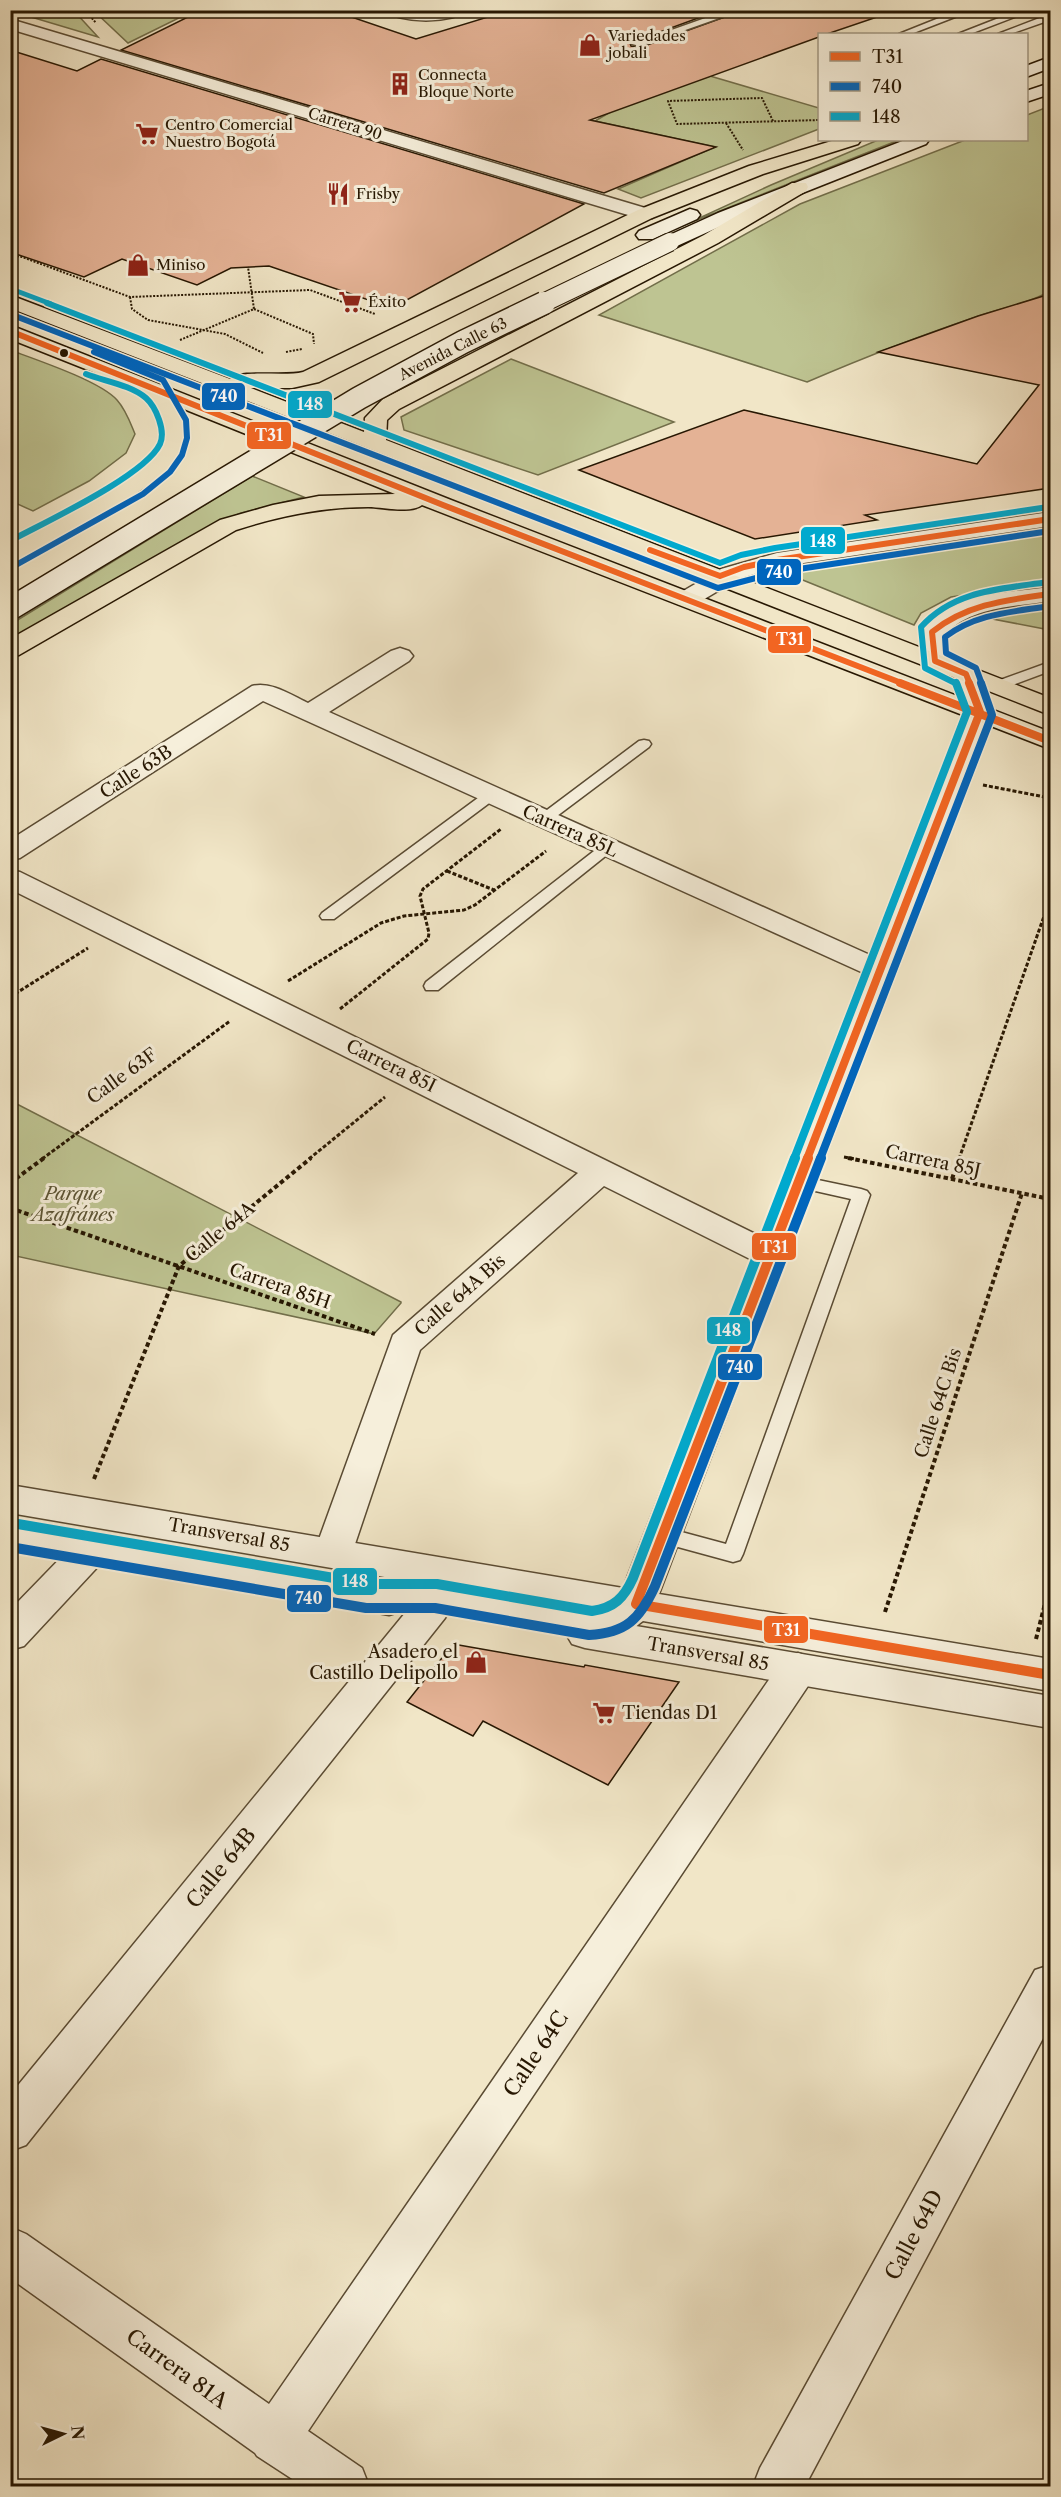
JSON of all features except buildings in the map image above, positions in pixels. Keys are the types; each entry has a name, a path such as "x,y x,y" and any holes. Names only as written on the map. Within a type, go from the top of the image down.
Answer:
{"main road":[{"path":"217,380 283,382 311,377 645,224 756,170 851,141"},
{"path":"375,444 376,418 391,404 711,239 800,187"},
{"path":"10,301 720,576 1050,707"},
{"path":"10,331 443,505 1050,741"},
{"path":"10,555 136,484 161,464 171,452 175,435 174,423 154,388"},
{"path":"10,650 211,534 252,517 310,505 344,501 397,500 443,505"}],"street":[{"name":"Carrera 90","path":"10,24 645,224"},
{"path":"1028,71 1050,62"},
{"path":"1028,96 1050,88"},
{"name":"Avenida Calle 63","path":"10,609 359,398 463,342 670,242 917,141"},
{"name":"Avenida Calle 63","path":"240,444 340,386 645,224"},
{"path":"10,583 200,468"},
{"path":"687,600 720,576 744,567 777,560 1050,519"},
{"path":"935,661 932,632 939,623 955,614 977,607 1050,594"},
{"path":"309,713 400,656"},
{"path":"368,1596 436,1596 591,1623 607,1623 622,1618 636,1604 980,712 966,674"},
{"name":"Carrera 85L","path":"261,691 880,970"},
{"name":"Calle 63B","path":"10,852 261,691"},
{"name":"Carrera 85I","path":"10,878 770,1255"},
{"name":"Calle 64A Bis","path":"333,1553 405,1344 601,1171"},
{"name":"Transversal 85","path":"10,1499 636,1604 1042,1660"},
{"name":"Transversal 85","path":"10,1535 1050,1712"},
{"path":"10,1635 92,1549"},
{"name":"Calle 64B","path":"10,2130 432,1607"},
{"name":"Calle 64C","path":"274,2439 798,1670"},
{"name":"Calle 64D","path":"778,2487 1050,1984"},
{"name":"Carrera 81A","path":"10,2250 344,2487"}],"lane":[{"path":"385,10 423,19 445,17 466,10"},
{"path":"637,44 738,10"},
{"path":"907,33 969,10"},
{"path":"966,33 1029,10"},
{"path":"1006,33 1050,17"},
{"path":"1028,34 1050,27"},
{"path":"997,686 1050,666"},
{"path":"535,815 644,744"},
{"path":"328,916 491,795"},
{"path":"432,986 608,848"},
{"path":"663,1535 733,1554 861,1196 799,1182"}],"path":[{"path":"773,121 762,98 668,101 677,124 818,120"},
{"path":"726,123 747,155"},
{"path":"10,255 130,297 310,290 376,315"},
{"path":"248,267 254,309"},
{"path":"130,297 135,313 148,320 231,336 270,356"},
{"path":"176,341 254,309 313,334 315,346"},
{"path":"281,354 303,348"},
{"path":"954,780 1050,798"},
{"path":"314,1029 428,939 429,933 420,896 423,889 535,815"},
{"name":"Calle 63F","path":"10,1183 257,1001 381,922 393,918 464,910 572,831"},
{"path":"447,871 494,890"},
{"path":"952,1179 1050,899"},
{"path":"10,996 116,931"},
{"name":"Calle 64A","path":"81,1511 179,1266 411,1076"},
{"name":"Carrera 85J","path":"811,1150 1050,1199"},
{"name":"Calle 64C Bis","path":"882,1622 1022,1193"},
{"name":"Carrera 85H","path":"10,1208 405,1344"},
{"path":"1042,1660 1050,1584"}],"green space":[{"path":"11,11 74,11 98,37"},
{"path":"94,11 181,11 189,13 128,43"},
{"path":"710,76 818,108 818,129 641,198 618,189 715,147 595,121 619,107"},
{"path":"1050,106 1050,291 1042,295 912,340 807,382 599,315 800,204 962,141 1028,141 1028,115"},
{"path":"876,141 896,141 682,226"},
{"path":"10,350 67,372 109,393 123,408 135,434 126,453 89,481 33,511 11,501"},
{"path":"511,359 674,422 538,475 404,430 401,417"},
{"path":"252,476 304,497 241,513 215,524 11,641 11,624"},
{"path":"1050,526 1050,582 951,597 921,613 914,625 778,570"},
{"path":"1050,608 1050,630 982,617"},
{"name":"Parque Azafránes","path":"11,1101 401,1303 374,1334 11,1255"}],"transit line":[{"name":"148","path":"14,290 720,563 741,555 775,548 1048,507"},
{"name":"740","path":"10,314 718,588 779,572 1050,531"},
{"name":"T31","path":"10,331 443,505 1050,741"},
{"name":"740","path":"16,565 143,494 170,472 182,455 187,438 186,420 163,380 94,352"},
{"name":"148","path":"10,541 116,483 152,456 160,444 159,420 146,398 86,374"},
{"name":"T31","path":"650,550 720,576 744,567 777,560 1050,519"},
{"name":"148","path":"12,1523 369,1584 437,1584 592,1611 607,1608 618,1602 633,1578 967,712 957,683 925,668 921,627 932,614 962,597 996,589 1048,582"},
{"name":"T31","path":"1050,594 972,608 958,614 932,632 935,661 966,674 980,712 636,1604 1050,1675"},
{"name":"740","path":"10,1547 366,1608 435,1608 589,1635 613,1632 638,1616 655,1586 992,715 976,668 946,653 945,637 956,628 981,617 1050,606"}],"place":[{"name":"Variedades jobali","path":"590,45"},
{"name":"Connecta Bloque Norte","path":"400,84"},
{"name":"Centro Comercial Nuestro Bogotá","path":"147,134"},
{"name":"Frisby","path":"338,194"},
{"name":"Miniso","path":"138,265"},
{"name":"Éxito","path":"350,302"},
{"name":"Asadero el Castillo Delipollo","path":"476,1662"},
{"name":"Tiendas D1","path":"604,1713"}]}
